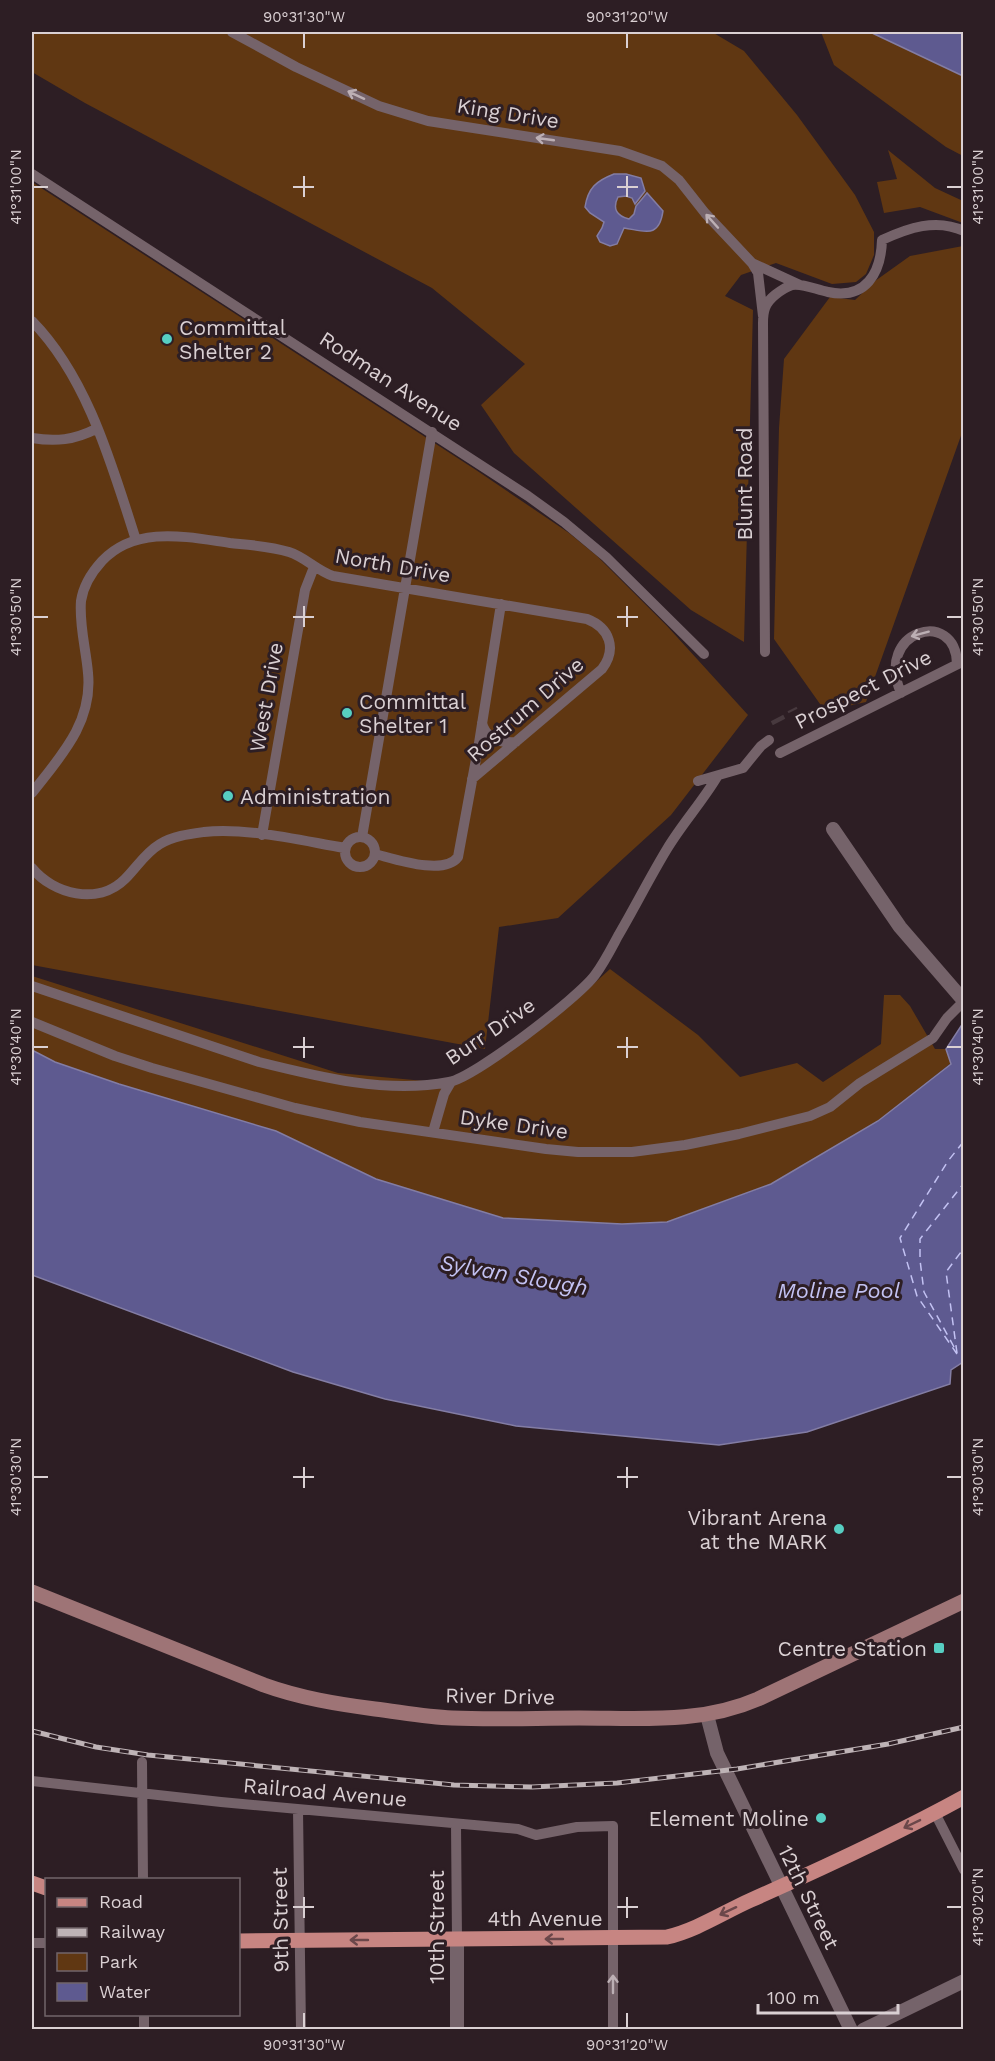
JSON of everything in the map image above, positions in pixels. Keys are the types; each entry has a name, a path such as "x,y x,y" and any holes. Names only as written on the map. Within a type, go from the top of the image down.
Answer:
{"main road":[{"name":"River Drive","path":"32,1592 294,1695 326,1702 449,1718 672,1719 707,1715 758,1699 963,1601"},
{"name":"4th Avenue","path":"240,1941 657,1938 675,1935 781,1887 935,1813 963,1797"}],"street":[{"name":"King Drive","path":"232,32 296,67 379,106 428,121 612,149 649,160 662,166 679,180 717,227 752,263"},
{"name":"Rodman Avenue","path":"32,174 528,496 588,542 653,602 704,654"},
{"path":"752,263 800,285 839,294 857,292 867,284 875,272 880,261 882,240 928,225 948,224 963,231"},
{"name":"Blunt Road","path":"752,263 758,273 763,316 765,652"},
{"path":"763,316 764,306 774,296 791,285 800,285"},
{"path":"32,321 67,366 111,460 136,540 122,545 105,558 84,589 81,622 88,692 83,717 65,753 32,793"},
{"path":"32,438 52,441 73,439 96,429"},
{"path":"362,837 432,432"},
{"name":"North Drive","path":"136,540 147,537 173,536 271,549 297,555 333,576 587,620 597,623 606,633"},
{"name":"West Drive","path":"262,835 305,590 314,567"},
{"path":"375,854 434,867 455,861 458,857 501,604"},
{"path":"901,693 896,675 898,654 901,646 915,634 929,632 945,636 950,641 960,662"},
{"name":"Rostrum Drive","path":"472,779 602,669 609,656 609,640 606,633"},
{"name":"Prospect Drive","path":"780,753 960,662"},
{"path":"481,720 484,731 494,739 502,743 517,742"},
{"path":"698,781 743,768 769,740"},
{"name":"Burr Drive","path":"32,986 289,1070 330,1079 382,1085 428,1085 451,1082 485,1063 584,988 594,976 668,847 717,777"},
{"path":"833,829 900,927 963,1001"},
{"path":"32,868 44,881 63,891 95,893 124,881 144,856 171,838 224,831 345,848"},
{"path":"362,837 373,845 375,854 370,863 357,867 348,862 345,848 350,841 362,837"},
{"name":"Dyke Drive","path":"32,1022 124,1059 254,1098 360,1122 546,1149 632,1152 685,1145 739,1134 810,1116 830,1107 860,1083 933,1038 963,1001"},
{"path":"433,1132 444,1094 451,1082"},
{"name":"12th Street","path":"707,1715 717,1753 851,2030"},
{"path":"142,1762 143,1878"},
{"name":"Railroad Avenue","path":"32,1781 298,1810 518,1829 536,1835 578,1827 613,1826 613,1938"},
{"name":"9th Street","path":"298,1810 301,2030"},
{"path":"935,1813 963,1870"},
{"name":"10th Street","path":"456,1824 457,2030"},
{"path":"613,1938 614,2030"},
{"path":"863,2030 963,1981"}],"green space":[{"path":"32,32 712,32 744,51 797,115 855,195 874,232 874,255 866,274 856,282 832,284 776,263 741,275 725,296 753,310 744,642 691,610 514,453 481,405 525,364 432,288 85,103 32,72"},
{"path":"821,32 870,32 963,76 963,156 946,147 834,65"},
{"path":"888,150 935,188 963,201 963,223 920,207 884,213 877,182 897,179"},
{"path":"32,182 476,470 569,533 597,556 667,626 748,715 671,815 558,918 499,927 485,1049 32,965"},
{"path":"963,246 963,430 866,702 825,711 774,639 779,428 784,359 830,297 855,300 875,281 910,256"},
{"path":"610,969 698,1035 740,1077 797,1063 823,1082 881,1044 884,995 900,995 910,1006 935,1049 946,1049 951,1063 878,1121 771,1184 667,1222 622,1224 503,1218 376,1179 276,1131 119,1084 55,1062 32,1050 32,976 338,1073 457,1084 567,1008"}],"water":[{"path":"870,32 963,32 963,76"},
{"path":"614,174 641,178 645,191 635,204 632,198 618,197 616,208 621,216 629,219 647,193 663,211 658,226 654,229 645,231 624,228 617,244 610,246 600,242 597,236 604,222 585,207 588,195 594,186 602,179"},
{"name":"Moline Pool","path":"963,1023 963,1362 951,1370 950,1384 807,1432 719,1445 516,1426 385,1399 293,1372 32,1275 32,1050 55,1062 119,1084 276,1131 376,1179 503,1218 622,1224 667,1222 771,1184 878,1121 951,1064 946,1049"}],"ferry route":[{"path":"957,1354 917,1296 900,1238 948,1161 964,1141"},
{"path":"954,1347 924,1292 920,1239 964,1183"},
{"path":"957,1353 946,1272 964,1248"}],"tunnel":[{"path":"777,718 779,722"}],"railway":[{"path":"32,1731 96,1747 148,1755 454,1785 532,1787 617,1783 737,1769 888,1744 964,1727"}],"place":[{"name":"Committal Shelter 2","path":"167,339"},
{"name":"Committal Shelter 1","path":"347,713"},
{"name":"Administration","path":"228,796"},
{"name":"Vibrant Arena at the MARK","path":"839,1529"},
{"name":"Centre Station","path":"939,1648"},
{"name":"Element Moline","path":"821,1818"}],"water label":[{"name":"Sylvan Slough","path":"514,1275"}]}
